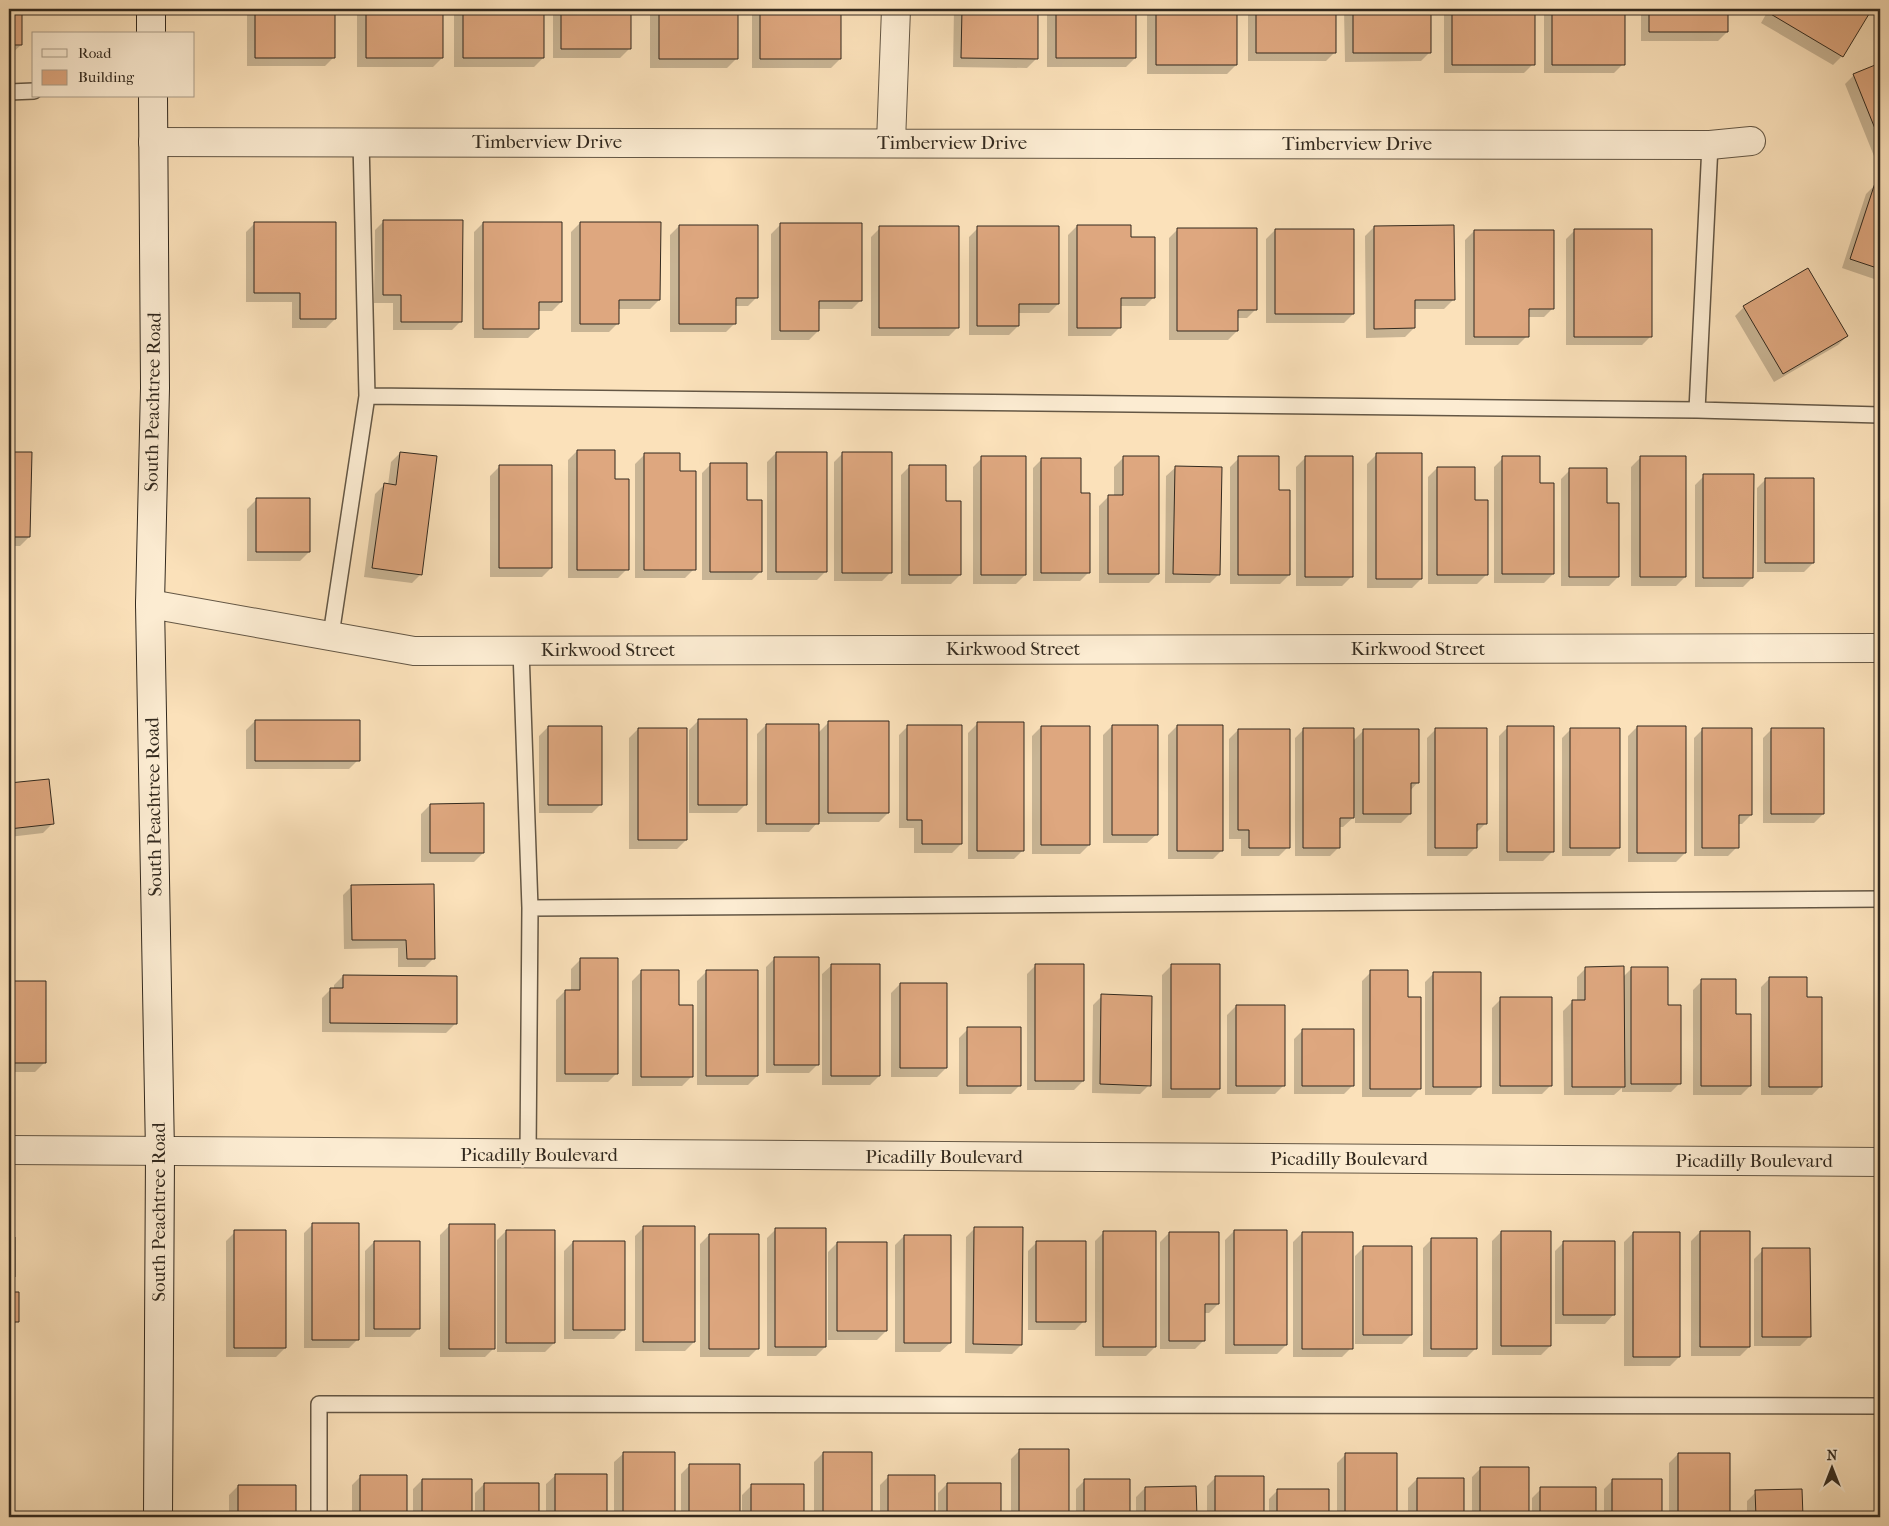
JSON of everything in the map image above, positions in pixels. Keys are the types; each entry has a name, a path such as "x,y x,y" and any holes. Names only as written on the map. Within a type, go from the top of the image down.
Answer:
{"street":[{"path":"151,9 151,32"},
{"path":"891,142 896,9"},
{"name":"South Peachtree Road","path":"153,98 155,388 150,604 160,1153 158,1517"},
{"name":"Timberview Drive","path":"153,142 1710,145 1751,140"},
{"name":"Kirkwood Street","path":"150,604 414,651 1880,648"},
{"name":"Picadilly Boulevard","path":"9,1150 160,1153 1880,1162"}],"lane":[{"path":"9,92 32,91"},
{"path":"331,635 367,396 361,141"},
{"path":"1697,410 1710,145"},
{"path":"367,396 1697,410 1880,415"},
{"path":"521,650 530,908 528,1155"},
{"path":"530,908 1880,899"},
{"path":"319,1517 319,1404 1880,1406"}],"building":[{"path":"9,9 22,9 22,45 9,45"},
{"path":"255,9 335,9 335,58 255,58"},
{"path":"366,9 443,9 443,58 366,58"},
{"path":"463,9 544,9 544,58 463,58"},
{"path":"561,9 631,9 631,49 561,49"},
{"path":"659,9 738,9 738,59 659,59"},
{"path":"760,9 841,9 841,59 760,59"},
{"path":"962,9 1038,9 1038,59 961,58"},
{"path":"1056,9 1136,9 1136,58 1056,58"},
{"path":"1156,9 1237,9 1237,65 1156,65"},
{"path":"1256,9 1336,9 1336,53 1256,53"},
{"path":"1353,9 1431,9 1431,53 1353,53"},
{"path":"1452,9 1535,9 1535,65 1452,65"},
{"path":"1552,9 1625,9 1625,65 1552,65"},
{"path":"1649,9 1728,9 1728,32 1649,32"},
{"path":"1772,9 1872,9 1843,57 1769,13"},
{"path":"1880,63 1880,141 1853,74"},
{"path":"1875,183 1880,185 1880,269 1850,259"},
{"path":"383,220 463,220 462,322 401,322 401,295 383,295"},
{"path":"254,222 336,222 336,319 300,319 300,293 254,293"},
{"path":"483,222 562,222 562,302 539,302 539,329 483,329"},
{"path":"580,222 661,222 660,300 619,300 619,324 580,324"},
{"path":"780,223 862,223 862,301 819,301 819,331 780,331"},
{"path":"679,225 758,225 758,298 736,298 736,324 679,324"},
{"path":"1077,225 1131,225 1131,237 1155,237 1155,298 1121,298 1121,328 1077,328"},
{"path":"1454,225 1455,300 1415,300 1415,328 1374,329 1374,226"},
{"path":"879,226 959,226 959,328 879,328"},
{"path":"977,226 1059,226 1059,304 1019,304 1019,326 977,326"},
{"path":"1177,228 1257,228 1257,310 1238,310 1238,331 1177,331"},
{"path":"1275,229 1354,229 1354,314 1275,314"},
{"path":"1574,229 1652,229 1652,337 1574,337"},
{"path":"1474,230 1554,230 1554,309 1529,309 1529,337 1474,337"},
{"path":"1808,268 1848,336 1783,374 1743,306"},
{"path":"577,450 615,450 615,479 629,479 629,570 577,570"},
{"path":"9,452 32,452 30,537 9,537"},
{"path":"400,452 437,456 422,575 372,568 384,483 396,485"},
{"path":"776,452 827,452 827,572 776,572"},
{"path":"842,452 892,452 892,573 842,573"},
{"path":"644,453 680,453 680,471 696,471 696,570 644,570"},
{"path":"1376,453 1422,453 1422,579 1376,579"},
{"path":"981,456 1026,456 1026,575 981,575"},
{"path":"1123,456 1159,456 1159,574 1108,574 1108,495 1123,495"},
{"path":"1238,456 1279,456 1279,490 1290,490 1290,575 1238,575"},
{"path":"1305,456 1353,456 1353,577 1305,577"},
{"path":"1502,456 1540,456 1540,483 1554,483 1554,574 1502,574"},
{"path":"1640,456 1686,456 1686,577 1640,577"},
{"path":"1041,458 1081,458 1081,493 1090,493 1090,573 1041,573"},
{"path":"710,463 747,463 747,500 762,500 762,572 710,572"},
{"path":"499,465 552,465 552,568 499,568"},
{"path":"909,465 946,465 946,501 961,501 961,575 909,575"},
{"path":"1175,466 1222,467 1220,575 1173,574"},
{"path":"1437,467 1475,467 1475,500 1488,500 1488,575 1437,575"},
{"path":"1569,468 1607,468 1607,503 1619,503 1619,577 1569,577"},
{"path":"1703,474 1754,474 1753,578 1703,578"},
{"path":"1765,478 1814,478 1814,563 1765,563"},
{"path":"256,498 310,498 310,552 256,552"},
{"path":"698,719 747,719 747,805 698,805"},
{"path":"255,720 360,720 360,761 255,761"},
{"path":"828,721 889,721 889,813 828,813"},
{"path":"977,722 1024,722 1024,851 977,851"},
{"path":"766,724 819,724 819,824 766,824"},
{"path":"907,725 962,725 962,844 922,844 922,820 907,820"},
{"path":"1112,725 1158,725 1158,835 1112,835"},
{"path":"1177,725 1223,725 1223,851 1177,851"},
{"path":"548,726 602,726 602,805 548,805"},
{"path":"1041,726 1090,726 1090,845 1041,845"},
{"path":"1507,726 1554,726 1554,852 1507,852"},
{"path":"1637,726 1686,726 1686,853 1637,853"},
{"path":"638,728 687,728 687,840 638,840"},
{"path":"1303,728 1354,728 1354,818 1340,818 1340,848 1303,848"},
{"path":"1435,728 1487,728 1487,824 1477,824 1477,848 1435,848"},
{"path":"1570,728 1620,728 1620,848 1570,848"},
{"path":"1702,728 1752,728 1752,815 1739,815 1739,848 1702,848"},
{"path":"1771,728 1824,728 1824,814 1771,814"},
{"path":"1238,729 1290,729 1290,848 1249,848 1249,830 1238,830"},
{"path":"1363,729 1419,729 1419,783 1411,783 1411,814 1363,814"},
{"path":"49,779 54,824 9,829 9,783"},
{"path":"484,803 484,853 430,853 430,804"},
{"path":"434,884 435,959 407,959 406,940 352,940 351,885"},
{"path":"774,957 819,957 819,1065 774,1065"},
{"path":"580,958 618,958 618,1074 565,1074 565,990 580,990"},
{"path":"831,964 880,964 880,1076 831,1076"},
{"path":"1035,964 1084,964 1084,1081 1035,1081"},
{"path":"1171,964 1220,964 1220,1089 1171,1089"},
{"path":"1624,966 1625,1087 1572,1087 1572,1000 1585,1000 1585,967"},
{"path":"1631,967 1668,967 1668,1005 1681,1005 1681,1084 1631,1084"},
{"path":"641,970 679,970 679,1005 693,1005 693,1077 641,1077"},
{"path":"706,970 758,970 758,1076 706,1076"},
{"path":"1370,970 1408,970 1408,997 1421,997 1421,1089 1370,1089"},
{"path":"1433,972 1481,972 1481,1087 1433,1087"},
{"path":"343,975 457,976 457,1024 330,1023 330,988 343,988"},
{"path":"1769,977 1807,977 1807,997 1822,997 1822,1087 1769,1087"},
{"path":"1701,979 1736,979 1736,1014 1751,1014 1751,1086 1701,1086"},
{"path":"9,981 46,981 46,1063 9,1063"},
{"path":"900,983 947,983 947,1068 900,1068"},
{"path":"1101,994 1152,996 1151,1086 1100,1084"},
{"path":"1500,997 1552,997 1552,1086 1500,1086"},
{"path":"1236,1005 1285,1005 1285,1086 1236,1086"},
{"path":"967,1027 1021,1027 1021,1086 967,1086"},
{"path":"1302,1029 1354,1029 1354,1086 1302,1086"},
{"path":"312,1223 359,1223 359,1340 312,1340"},
{"path":"449,1224 495,1224 495,1349 449,1349"},
{"path":"643,1226 695,1226 695,1342 643,1342"},
{"path":"974,1227 1023,1227 1022,1345 973,1344"},
{"path":"775,1228 826,1228 826,1347 775,1347"},
{"path":"234,1230 286,1230 286,1348 234,1348"},
{"path":"506,1230 555,1230 555,1343 506,1343"},
{"path":"1234,1230 1287,1230 1287,1345 1234,1345"},
{"path":"1103,1231 1156,1231 1156,1347 1103,1347"},
{"path":"1501,1231 1551,1231 1551,1346 1501,1346"},
{"path":"1700,1231 1750,1231 1750,1347 1700,1347"},
{"path":"1169,1232 1219,1232 1219,1304 1205,1304 1205,1341 1169,1341"},
{"path":"1302,1232 1353,1232 1353,1349 1302,1349"},
{"path":"1633,1232 1680,1232 1680,1357 1633,1357"},
{"path":"709,1234 759,1234 759,1349 709,1349"},
{"path":"904,1235 951,1235 951,1343 904,1343"},
{"path":"9,1237 15,1237 15,1277 9,1277"},
{"path":"1431,1238 1477,1238 1477,1349 1431,1349"},
{"path":"374,1241 420,1241 420,1329 374,1329"},
{"path":"573,1241 625,1241 625,1330 573,1330"},
{"path":"1036,1241 1086,1241 1086,1322 1036,1322"},
{"path":"1563,1241 1615,1241 1615,1315 1563,1315"},
{"path":"837,1242 887,1242 887,1331 837,1331"},
{"path":"1363,1246 1412,1246 1412,1335 1363,1335"},
{"path":"1762,1248 1810,1248 1811,1337 1762,1337"},
{"path":"9,1292 19,1292 19,1322 9,1322"},
{"path":"1019,1449 1069,1449 1069,1517 1019,1517"},
{"path":"623,1452 675,1452 675,1517 623,1517"},
{"path":"823,1452 872,1452 872,1517 823,1517"},
{"path":"1345,1453 1397,1453 1397,1517 1345,1517"},
{"path":"1678,1453 1730,1453 1730,1517 1678,1517"},
{"path":"689,1464 740,1464 740,1517 689,1517"},
{"path":"1480,1467 1529,1467 1529,1517 1480,1517"},
{"path":"555,1474 607,1474 607,1517 555,1517"},
{"path":"360,1475 407,1475 407,1517 360,1517"},
{"path":"888,1475 935,1475 935,1517 888,1517"},
{"path":"1215,1476 1264,1476 1264,1517 1215,1517"},
{"path":"1417,1478 1464,1478 1464,1517 1417,1517"},
{"path":"422,1479 472,1479 472,1517 422,1517"},
{"path":"1084,1479 1130,1479 1130,1517 1084,1517"},
{"path":"1612,1479 1662,1479 1662,1517 1612,1517"},
{"path":"484,1483 539,1483 539,1517 484,1517"},
{"path":"947,1483 1001,1483 1001,1517 947,1517"},
{"path":"751,1484 804,1484 804,1517 751,1517"},
{"path":"238,1485 296,1485 296,1517 238,1517"},
{"path":"1196,1486 1197,1517 1145,1517 1145,1487"},
{"path":"1540,1487 1596,1487 1596,1517 1540,1517"},
{"path":"1277,1489 1329,1489 1329,1517 1277,1517"},
{"path":"1802,1489 1803,1517 1756,1517 1755,1490"}]}
